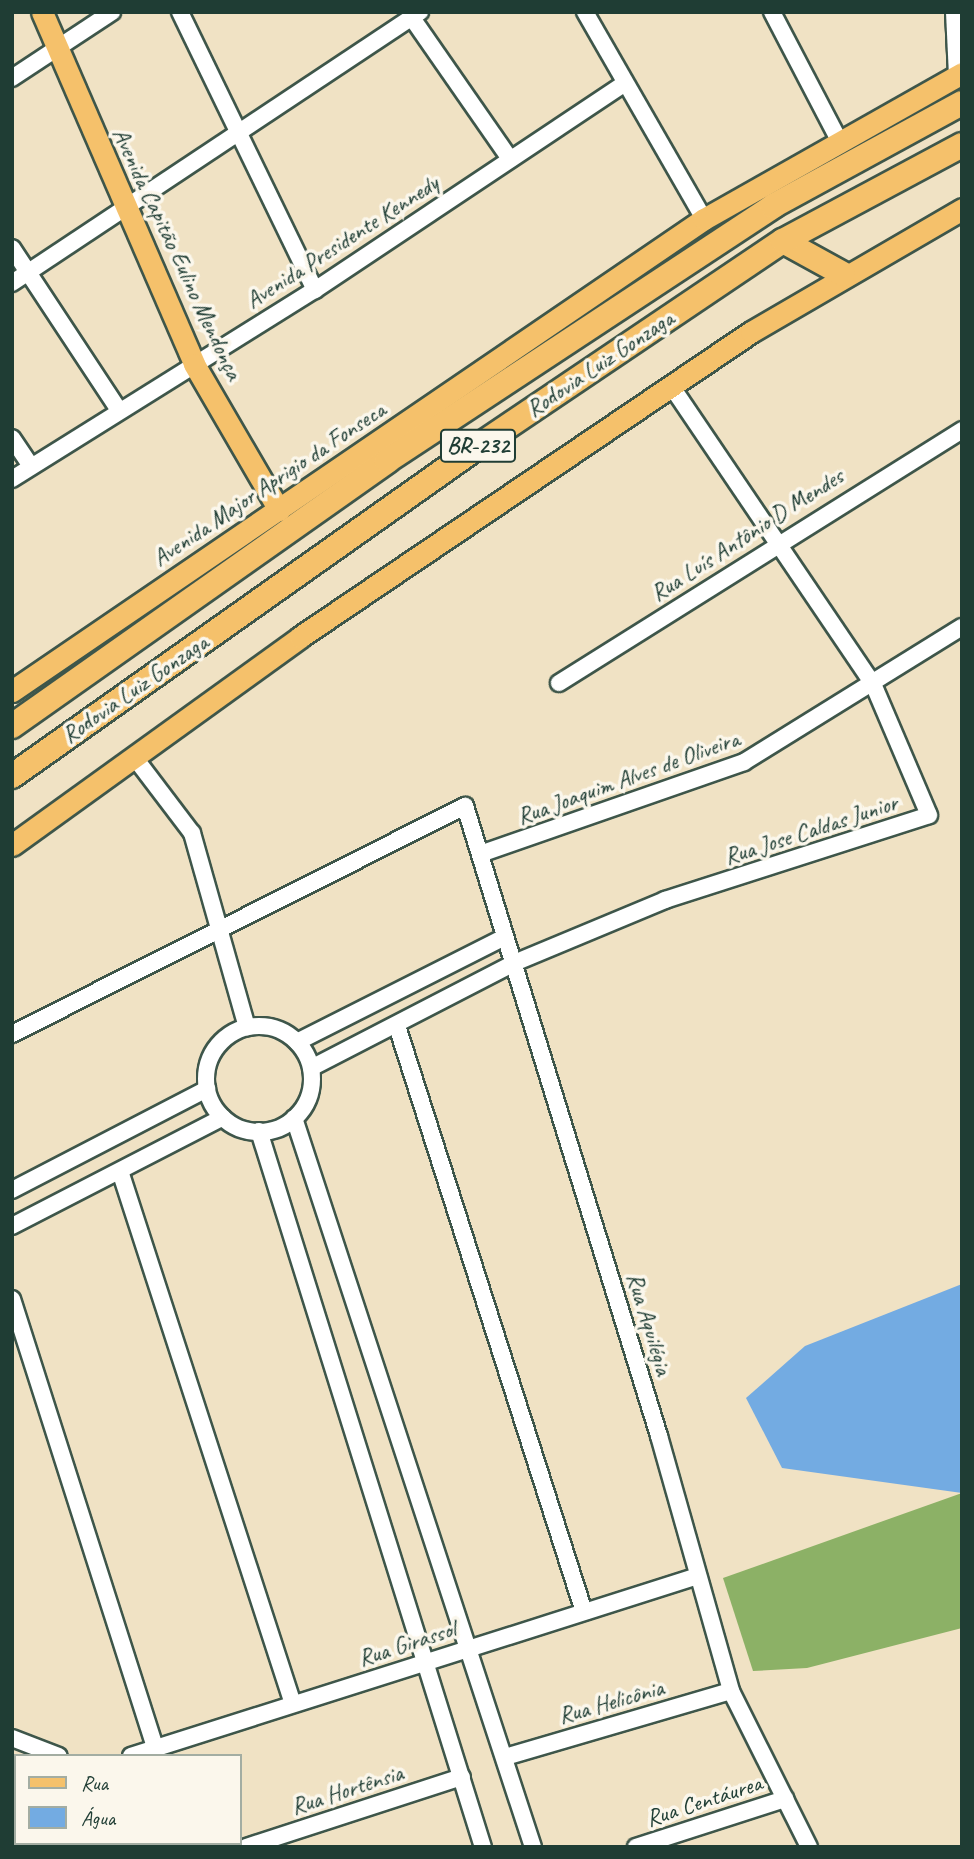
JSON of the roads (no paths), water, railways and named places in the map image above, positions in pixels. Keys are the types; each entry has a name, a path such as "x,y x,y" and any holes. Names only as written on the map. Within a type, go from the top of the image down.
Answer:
{"highway":[{"name":"Rodovia Luiz Gonzaga","path":"12,726 387,461 773,206 962,103"},
{"name":"Rodovia Luiz Gonzaga","path":"12,776 480,445 783,241 962,145"},
{"path":"783,241 843,274"}],"main road":[{"name":"Avenida Capitão Eulino Mendonça","path":"42,12 124,211 194,364 279,510"},
{"name":"Avenida Major Aprigio da Fonseca","path":"12,691 704,219 839,140 960,74"},
{"path":"843,274 962,209"},
{"name":"BR-232","path":"12,845 300,637 843,274"}],"street":[{"path":"12,78 112,12"},
{"path":"180,12 235,136 314,290"},
{"path":"585,12 704,219"},
{"path":"772,12 839,140"},
{"path":"954,12 960,74"},
{"path":"12,283 416,15 510,159"},
{"name":"Avenida Presidente Kennedy","path":"12,479 118,409 314,290 624,84"},
{"path":"12,248 118,409"},
{"name":"Rua Jose Caldas Junior","path":"514,963 664,900 928,816 873,684 781,540 672,387"},
{"name":"Rua Luís Antônio D Mendes","path":"559,683 781,540 962,430"},
{"path":"12,438 31,466"},
{"name":"Rua Joaquim Alves de Oliveira","path":"483,853 709,778 781,743 962,627"},
{"path":"135,758 187,822 247,1027"},
{"name":"Rua Aquilégia","path":"220,928 464,806 483,853 505,937 731,1691 809,1847"},
{"path":"12,1034 220,928"},
{"path":"297,1042 505,937"},
{"path":"311,1068 397,1026 514,963"},
{"path":"397,1026 584,1612"},
{"path":"247,1027 282,1031 297,1042 311,1068 309,1096 294,1118 259,1131 223,1117 207,1089 206,1073 219,1044 247,1027"},
{"path":"12,1190 207,1089"},
{"path":"12,1226 223,1117"},
{"path":"294,1118 471,1648 533,1847"},
{"path":"259,1131 430,1661 483,1847"},
{"path":"120,1171 293,1704"},
{"path":"12,1299 155,1748"},
{"name":"Rua Girassol","path":"137,1754 698,1576"},
{"name":"Rua Helicônia","path":"505,1757 731,1691"},
{"path":"12,1738 54,1754"},
{"name":"Rua Hortênsia","path":"246,1847 462,1777"},
{"name":"Rua Centáurea","path":"636,1847 785,1799"}],"water":[{"path":"962,1284 962,1493 782,1468 746,1398 805,1346"}]}
